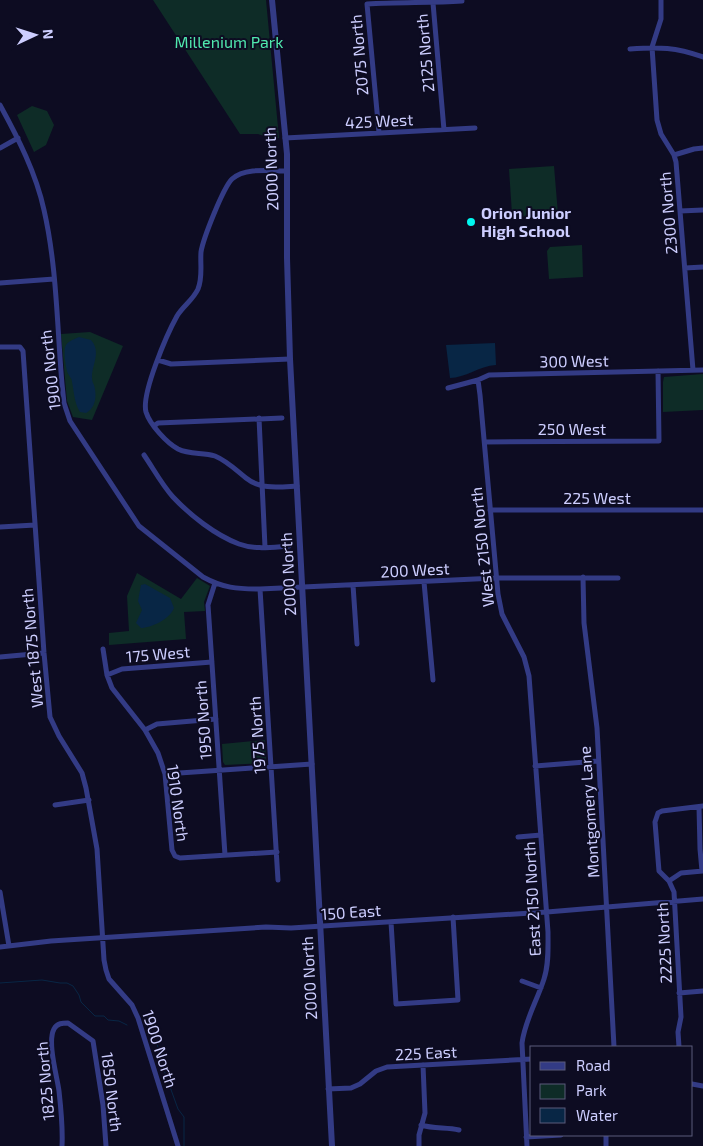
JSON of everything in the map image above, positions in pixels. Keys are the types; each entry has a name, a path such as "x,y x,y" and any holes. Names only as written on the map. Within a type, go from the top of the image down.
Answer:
{"street":[{"name":"2000 North","path":"272,0 287,171 290,359 332,1146"},
{"name":"2300 North","path":"662,0 661,19 652,47 658,128 674,155 677,169 693,370"},
{"path":"433,3 462,1"},
{"name":"2075 North","path":"379,133 367,4 433,3"},
{"name":"2125 North","path":"433,3 444,130"},
{"path":"630,49 652,47 683,50 703,57"},
{"name":"1900 North","path":"0,105 18,138 31,169 44,209 51,244 64,403 70,421 139,526 203,577 215,583"},
{"name":"425 West","path":"285,138 475,128"},
{"path":"0,148 18,138"},
{"path":"674,155 694,148 703,148"},
{"path":"287,171 247,172 238,174 228,184 203,243 198,289 177,316 158,360 152,375 146,412 154,426 169,443 179,450 214,455 248,480 262,486 297,486"},
{"path":"680,211 703,210"},
{"path":"685,268 703,267"},
{"path":"0,283 54,280"},
{"name":"West 1875 North","path":"0,347 20,347 23,351 44,653 52,722 82,773 89,800 97,849 102,938"},
{"path":"158,360 171,364 290,359"},
{"name":"300 West","path":"448,388 489,375 703,370"},
{"name":"250 West","path":"485,442 659,441 658,371"},
{"name":"West 2150 North","path":"478,380 496,578 502,614 524,657 529,676 535,766"},
{"path":"259,418 265,547"},
{"path":"154,426 158,423 282,418"},
{"path":"144,455 172,496 209,527 240,544 265,547 290,546"},
{"name":"225 West","path":"490,510 703,510"},
{"path":"0,527 35,525"},
{"name":"Montgomery Lane","path":"583,577 584,623 595,702 608,907 614,1046"},
{"name":"200 West","path":"215,583 233,589 260,589 496,578 618,578"},
{"path":"424,582 433,680"},
{"name":"1950 North","path":"215,583 208,605 225,856"},
{"path":"354,585 357,644"},
{"name":"1975 North","path":"260,589 278,880"},
{"name":"1910 North","path":"104,649 107,675 112,688 145,730 158,753 165,774 172,850 175,856 180,858 225,856"},
{"path":"0,657 44,653"},
{"name":"175 West","path":"107,675 122,669 212,662"},
{"path":"145,730 157,724 216,719"},
{"path":"535,766 598,761"},
{"path":"165,774 312,764"},
{"name":"East 2150 North","path":"527,1146 522,1043 524,1028 541,988 547,966 548,932 535,766"},
{"path":"55,805 89,800"},
{"path":"669,881 681,873 702,871 700,849 701,807"},
{"name":"2225 North","path":"679,1046 678,1032 681,1017 674,901 672,886 657,866 655,822 658,814 666,810 701,807"},
{"path":"518,837 541,835"},
{"path":"225,856 277,852"},
{"path":"0,892 9,946"},
{"name":"150 East","path":"0,946 266,926 291,928 547,912 703,899"},
{"path":"391,922 396,1004 458,1000 453,917"},
{"name":"1900 North","path":"102,938 104,960 109,979 132,1005 138,1018 178,1146"},
{"path":"522,981 541,988"},
{"path":"679,993 703,991"},
{"name":"1825 North","path":"62,1146 59,1092 52,1040 54,1029 59,1024 68,1023"},
{"name":"1850 North","path":"68,1023 93,1041 103,1105 106,1146"},
{"name":"225 East","path":"328,1089 351,1088 360,1084 376,1071 387,1067 530,1059"},
{"path":"419,1146 419,1135 425,1113 423,1065"},
{"path":"422,1125 431,1128 459,1130"},
{"path":"526,1137 561,1136"}],"green space":[{"name":"Millenium Park","path":"153,0 266,0 279,138 273,139 258,134 240,134"},
{"path":"32,106 47,111 54,125 46,145 34,152 17,115"},
{"path":"554,166 558,214 516,217 512,214 509,169"},
{"path":"582,245 583,277 549,279 547,251 550,247"},
{"path":"90,332 123,346 92,420 73,417 67,401 61,334"},
{"path":"703,374 703,410 663,412 664,377"},
{"path":"137,573 181,599 197,578 210,586 204,602 205,611 184,612 186,639 109,645 109,633 129,631 127,596"},
{"path":"265,740 266,760 264,763 225,765 223,762 222,744"}],"water":[{"path":"79,337 91,340 96,349 92,373 95,401 92,408 86,413 80,412 76,405 72,380 67,372 65,360 66,345"},
{"path":"495,343 496,365 450,378 446,345"},
{"path":"145,584 170,598 174,608 169,616 160,622 141,628 136,623 142,610 138,601 141,585"}],"waterway":[{"path":"0,983 42,980 67,983 73,986 81,1002 95,1016 104,1016 108,1020 119,1021 127,1025"},
{"path":"157,1043 161,1062 178,1109 184,1117 184,1146"}],"place":[{"name":"Orion Junior High School","path":"471,222"}]}
